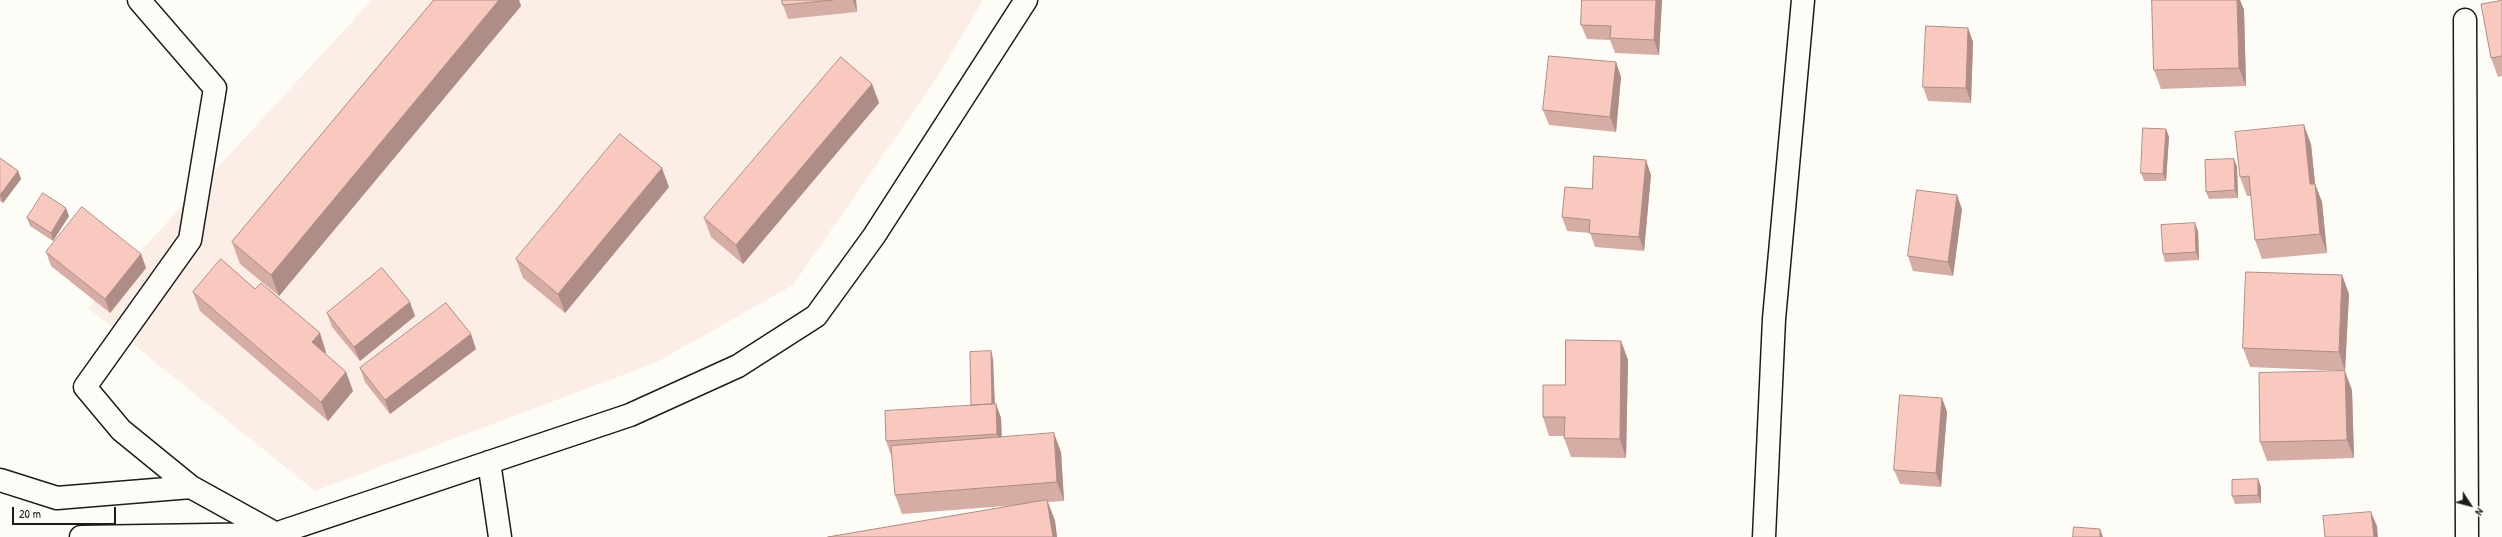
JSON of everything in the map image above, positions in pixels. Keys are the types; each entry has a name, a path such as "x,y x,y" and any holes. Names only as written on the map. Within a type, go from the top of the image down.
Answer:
{"street":[{"path":"139,0 215,88 190,240 85,387 121,430 191,487 271,535"},
{"path":"81,537 271,535 630,415 738,366 816,316 874,236 1026,0"},
{"path":"1764,537 1774,319 1803,0"},
{"path":"2464,20 2467,537"},
{"path":"488,462 500,537"},
{"path":"0,480 57,498 191,487"}],"shaded area":[{"path":"372,0 983,0 936,79 793,285 657,362 315,491 88,308"}],"building":[{"path":"434,0 499,0 271,275 232,242"},
{"path":"782,0 833,0 783,5"},
{"path":"1582,0 1656,0 1654,40 1610,38 1611,26 1581,25"},
{"path":"2152,0 2237,0 2239,68 2154,70"},
{"path":"2502,0 2502,56 2491,58 2481,4"},
{"path":"1926,26 1968,28 1966,88 1923,87"},
{"path":"1549,56 1616,62 1610,117 1543,110"},
{"path":"841,57 872,84 736,245 704,218"},
{"path":"2304,125 2310,184 2315,184 2320,234 2255,240 2249,176 2240,177 2235,132"},
{"path":"2143,128 2166,129 2163,174 2141,173"},
{"path":"620,134 662,168 558,294 516,259"},
{"path":"1594,156 1646,160 1639,237 1589,233 1590,220 1562,217 1565,187 1592,189"},
{"path":"0,158 18,171 0,195"},
{"path":"2234,159 2235,190 2206,192 2205,160"},
{"path":"1917,190 1957,195 1948,262 1908,256"},
{"path":"43,193 66,208 51,233 27,218"},
{"path":"82,207 141,254 105,299 46,252"},
{"path":"2195,223 2196,252 2163,254 2161,225"},
{"path":"221,259 255,289 261,283 320,333 312,342 346,372 321,402 193,292"},
{"path":"382,268 410,302 354,347 327,313"},
{"path":"2246,272 2342,275 2339,352 2243,348"},
{"path":"446,303 471,334 385,400 360,368"},
{"path":"1566,340 1621,341 1620,439 1564,438 1565,417 1543,417 1543,385 1565,385"},
{"path":"991,351 992,404 971,405 970,352"},
{"path":"2345,371 2347,440 2260,442 2259,373"},
{"path":"1900,395 1942,398 1936,473 1894,470"},
{"path":"996,404 997,434 886,441 885,411"},
{"path":"1054,433 1057,482 895,495 891,446"},
{"path":"2258,479 2258,495 2232,496 2232,480"},
{"path":"1047,500 1053,537 828,537"},
{"path":"2371,512 2374,537 2325,537 2323,516"},
{"path":"2074,527 2100,529 2100,537 2073,537"}]}
